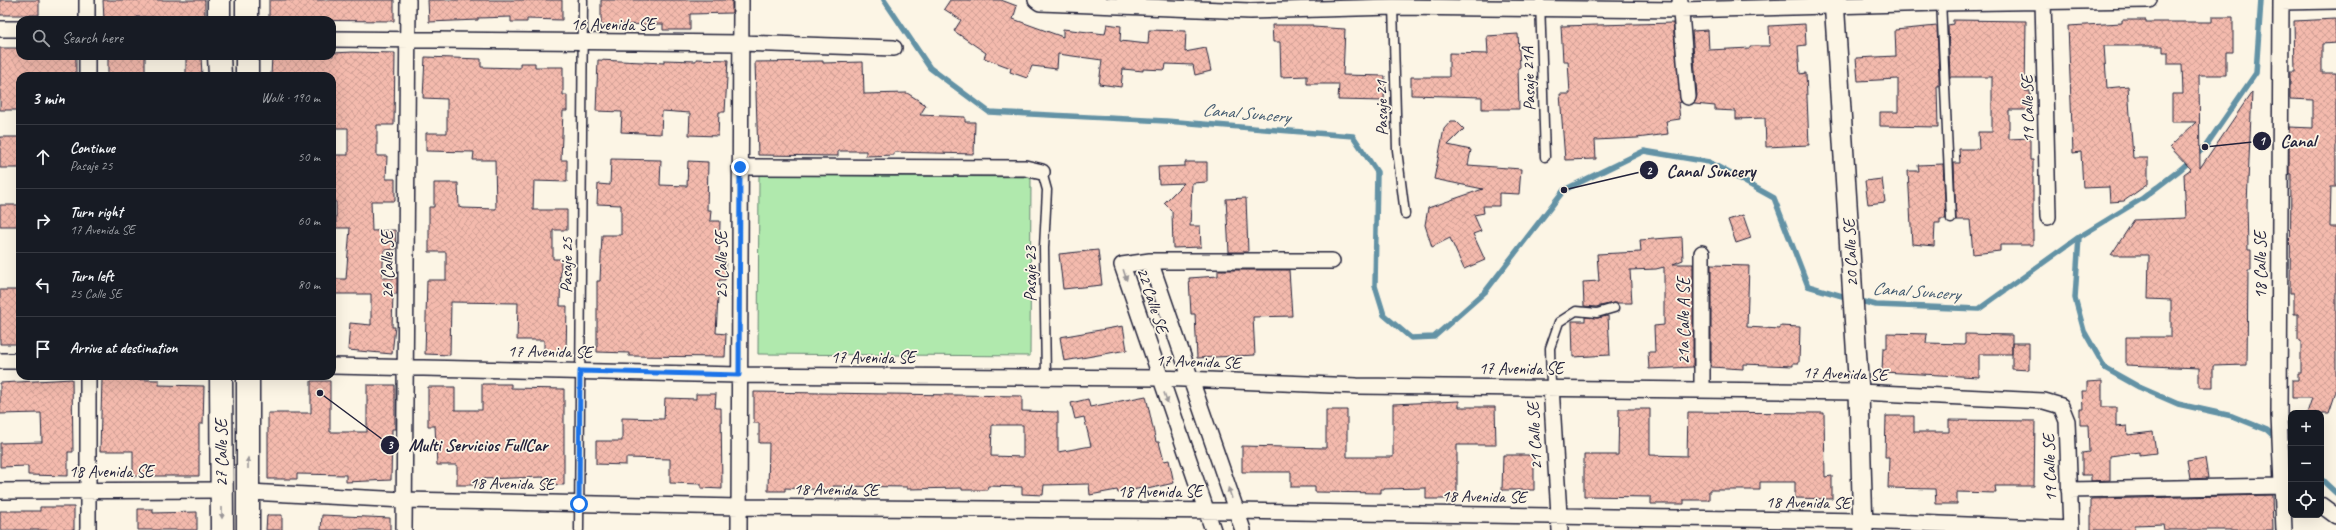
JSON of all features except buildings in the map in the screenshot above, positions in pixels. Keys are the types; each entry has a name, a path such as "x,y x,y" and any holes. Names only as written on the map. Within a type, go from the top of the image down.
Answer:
{"main road":[{"path":"219,0 219,16"},
{"path":"247,0 247,16"},
{"path":"220,60 220,72"},
{"path":"247,60 248,72"},
{"name":"27 Calle SE","path":"221,380 222,530"},
{"name":"27 Calle SE","path":"248,380 248,530"}],"street":[{"path":"87,0 87,16"},
{"name":"26 Calle SE","path":"404,530 408,0"},
{"name":"25 Calle SE","path":"739,530 741,0"},
{"path":"1036,0 1040,3 1119,2 1250,5 1393,3 1680,5 1941,1 2149,0"},
{"name":"19 Calle SE","path":"2043,1 2048,217"},
{"path":"2280,1 2336,1"},
{"name":"18 Calle SE","path":"2280,1 2279,416 2281,460 2285,481 2284,530"},
{"name":"20 Calle SE","path":"1834,3 1859,392 1862,526"},
{"path":"1680,5 1688,97"},
{"path":"0,29 16,29"},
{"name":"16 Avenida SE","path":"336,39 583,43 742,43 894,48"},
{"path":"87,60 87,72"},
{"path":"740,167 1025,168 1042,172"},
{"name":"21a Calle A SE","path":"1702,253 1702,389"},
{"path":"1150,261 1332,261"},
{"name":"22 Calle SE","path":"1213,530 1159,378 1122,265 1150,261 1243,530"},
{"path":"0,361 16,361"},
{"name":"17 Avenida SE","path":"336,366 739,375 1159,378 1357,386 1551,387 1859,392 2044,401 2061,406"},
{"path":"88,380 88,530"},
{"name":"21 Calle SE","path":"1551,387 1559,523"},
{"name":"19 Calle SE","path":"2061,406 2067,421 2071,529"},
{"path":"2069,490 2285,481"},
{"name":"18 Avenida SE","path":"0,491 222,490"},
{"name":"18 Avenida SE","path":"248,492 404,500 579,504 739,507 1236,511 1559,523 2071,529"},
{"path":"2324,507 2336,516"}],"lane":[{"name":"Pasaje 25","path":"579,530 583,0"},
{"path":"1941,1 1951,219"},
{"name":"Pasaje 21","path":"1393,3 1397,150 1405,214"},
{"name":"Pasaje 21A","path":"1540,5 1545,157"},
{"name":"Pasaje 23","path":"1042,172 1047,190 1044,248 1046,377"},
{"path":"1551,387 1550,348 1559,322 1576,311 1597,313 1614,308"}],"green space":[{"path":"759,175 1031,177 1030,356 758,354"}],"waterway":[{"name":"Canal Suncery","path":"884,0 930,68 989,112 1166,121 1353,136 1377,172 1375,286 1384,315 1411,338 1434,337 1485,292 1564,190 1644,151 1709,162 1774,198 1808,286 1849,298"},
{"path":"2079,237 2143,198 2181,169 2205,147 2256,73 2261,0"},
{"name":"Canal Suncery","path":"1857,300 1876,305 1979,309 2079,237 2075,298 2084,331 2105,368 2139,387 2178,404 2232,416 2267,430 2288,449"},
{"name":"Canal Suncery","path":"2324,482 2336,493"}],"place":[{"name":"Canal","path":"2205,147"},
{"name":"Canal Suncery","path":"1564,190"},
{"name":"Multi Servicios FullCar","path":"320,393"}],"route":[{"path":"579,504 580,371 739,375 740,167"}]}
